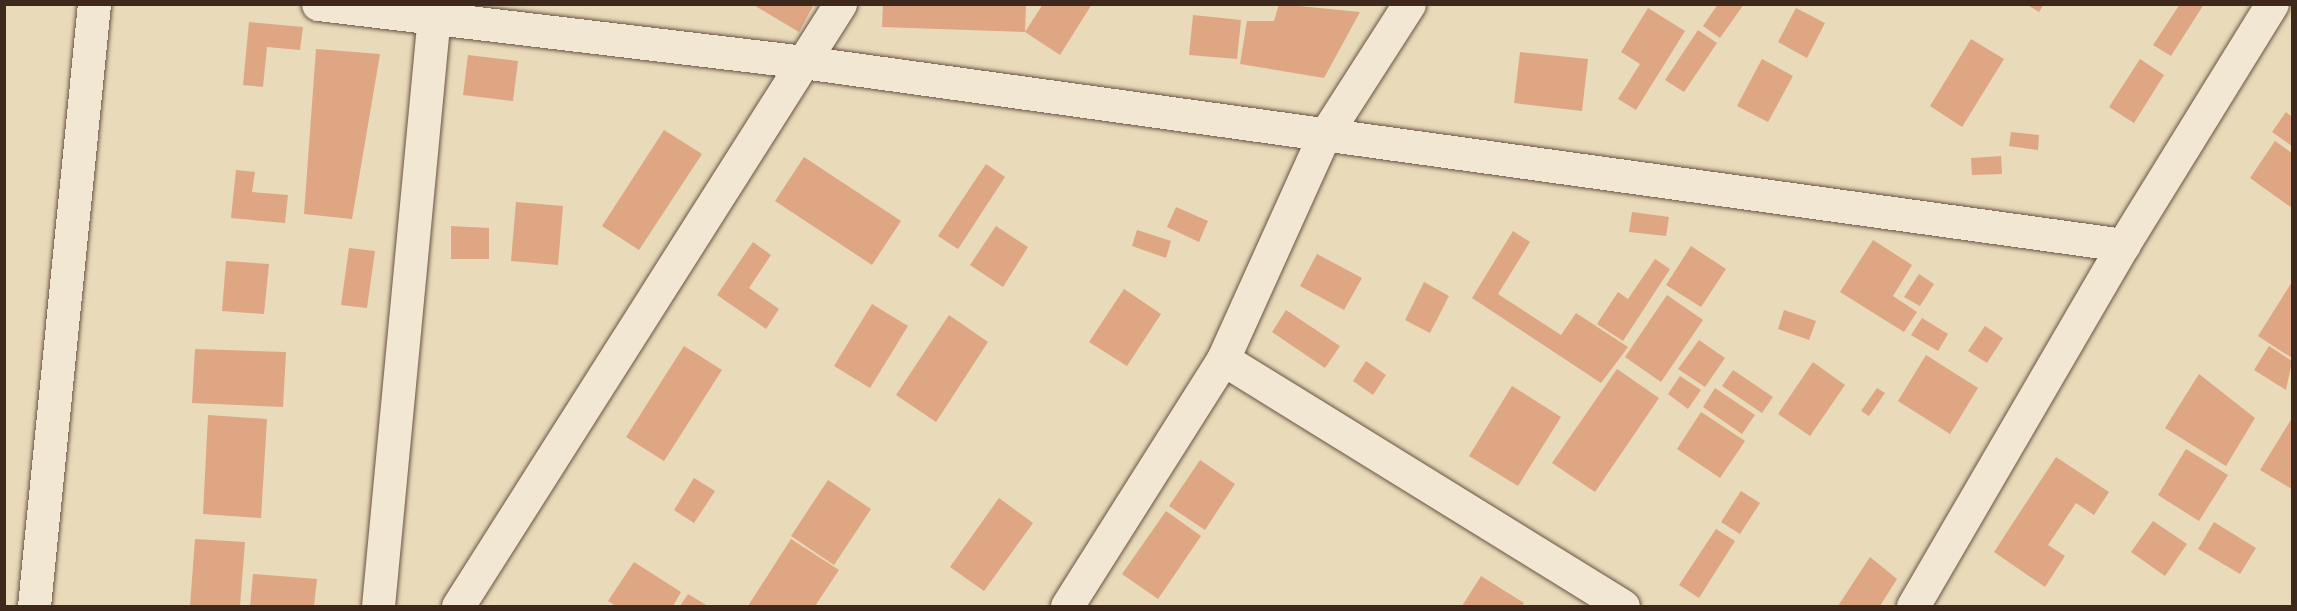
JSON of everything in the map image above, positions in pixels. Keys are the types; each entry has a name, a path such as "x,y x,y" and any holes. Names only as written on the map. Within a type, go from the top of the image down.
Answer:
{"street":[{"path":"34,606 94,4"},
{"path":"318,4 435,12 803,62 1323,138 2123,244"},
{"path":"458,606 840,4"},
{"path":"1067,606 1223,359 1323,138 1409,4"},
{"path":"1913,606 2123,244 2272,4"},
{"path":"378,606 435,12"},
{"path":"1223,359 1623,606"}],"building":[{"path":"752,4 814,4 799,32"},
{"path":"883,4 1026,4 1025,32 882,27"},
{"path":"1043,4 1092,4 1060,55 1025,32"},
{"path":"1279,4 1360,12 1324,78 1240,64 1247,21 1274,21"},
{"path":"1718,4 1744,4 1720,38 1703,26"},
{"path":"2026,4 2044,4 2039,12"},
{"path":"2180,4 2204,4 2171,56 2153,45"},
{"path":"1648,8 1685,31 1636,110 1618,99 1640,64 1621,52"},
{"path":"1796,8 1825,23 1807,58 1778,42"},
{"path":"1193,15 1241,20 1237,59 1189,55"},
{"path":"249,22 303,27 300,50 267,47 263,87 243,85"},
{"path":"1698,30 1717,43 1684,92 1665,80"},
{"path":"1971,39 2004,59 1962,127 1930,106"},
{"path":"316,49 380,54 352,219 304,214"},
{"path":"1520,52 1588,59 1582,111 1514,103"},
{"path":"468,55 518,61 513,101 463,95"},
{"path":"1762,59 1793,76 1768,122 1737,106"},
{"path":"2140,59 2164,75 2134,123 2109,107"},
{"path":"2286,112 2292,117 2292,146 2272,132"},
{"path":"664,130 702,154 639,250 602,226"},
{"path":"2011,132 2039,135 2038,150 2009,146"},
{"path":"2275,141 2292,153 2292,208 2250,178"},
{"path":"2001,156 2002,174 1972,175 1971,158"},
{"path":"804,157 901,221 872,265 775,201"},
{"path":"986,164 1005,177 958,249 938,236"},
{"path":"236,170 255,172 252,192 288,195 285,223 231,218"},
{"path":"516,202 563,206 558,265 511,261"},
{"path":"1176,207 1208,221 1199,242 1167,227"},
{"path":"1632,212 1669,217 1666,236 1629,232"},
{"path":"451,226 489,228 489,259 451,259"},
{"path":"996,226 1028,247 1003,287 970,265"},
{"path":"1137,230 1171,241 1166,258 1132,246"},
{"path":"1513,231 1530,242 1498,294 1561,335 1576,313 1628,347 1601,383 1472,298"},
{"path":"1873,240 1912,265 1893,296 1917,312 1904,332 1840,292"},
{"path":"753,242 771,255 749,288 779,309 766,329 717,295"},
{"path":"1691,246 1726,269 1701,307 1666,285"},
{"path":"349,248 375,251 367,308 341,305"},
{"path":"1317,254 1362,278 1344,310 1300,286"},
{"path":"1655,259 1670,269 1623,341 1597,324 1618,292 1628,299"},
{"path":"226,261 269,264 264,314 222,311"},
{"path":"1919,274 1934,284 1920,306 1904,297"},
{"path":"1424,282 1449,296 1430,333 1405,320"},
{"path":"2292,282 2292,358 2258,336"},
{"path":"1124,289 1161,314 1127,366 1089,342"},
{"path":"1667,295 1703,320 1661,382 1625,357"},
{"path":"872,304 908,326 870,388 834,366"},
{"path":"1286,310 1340,346 1325,368 1272,332"},
{"path":"1784,310 1816,321 1809,340 1778,329"},
{"path":"949,315 988,342 936,422 896,395"},
{"path":"1922,318 1948,334 1938,351 1911,335"},
{"path":"1985,326 2003,338 1987,363 1968,351"},
{"path":"1699,340 1725,358 1705,387 1678,369"},
{"path":"684,346 722,370 664,461 626,437"},
{"path":"2269,346 2292,361 2286,390 2254,370"},
{"path":"195,349 286,352 283,407 192,403"},
{"path":"1926,355 1978,388 1950,434 1898,401"},
{"path":"1366,361 1386,375 1373,395 1353,381"},
{"path":"1813,362 1845,385 1810,436 1778,414"},
{"path":"1617,369 1659,398 1595,492 1552,463"},
{"path":"1733,370 1773,397 1762,413 1722,386"},
{"path":"2199,374 2255,418 2226,466 2165,428"},
{"path":"1680,376 1701,390 1688,409 1668,394"},
{"path":"1512,386 1561,417 1518,486 1469,456"},
{"path":"1715,388 1755,415 1742,434 1703,407"},
{"path":"1877,388 1885,393 1869,416 1861,411"},
{"path":"1701,412 1745,441 1720,478 1677,449"},
{"path":"208,415 267,419 261,518 203,514"},
{"path":"2292,418 2292,489 2260,470"},
{"path":"2186,449 2228,475 2199,521 2158,495"},
{"path":"2056,457 2109,492 2094,515 2076,503 2048,545 2065,556 2045,587 1994,552"},
{"path":"1200,460 1235,484 1205,530 1169,506"},
{"path":"694,478 715,491 694,523 674,510"},
{"path":"828,480 871,509 834,565 791,536"},
{"path":"1741,491 1760,503 1740,534 1721,522"},
{"path":"999,498 1033,523 984,591 950,567"},
{"path":"1166,511 1201,536 1158,599 1122,574"},
{"path":"2153,521 2187,544 2165,576 2131,552"},
{"path":"2214,522 2256,548 2240,574 2198,549"},
{"path":"1716,529 1735,541 1699,598 1679,585"},
{"path":"195,539 245,542 240,606 190,606"},
{"path":"791,539 839,570 815,606 748,606"},
{"path":"1870,557 1897,579 1880,606 1838,606"},
{"path":"634,562 681,592 673,606 616,606 608,601"},
{"path":"253,574 317,579 314,606 250,606"},
{"path":"1481,576 1524,603 1522,606 1462,606"},
{"path":"688,594 708,606 680,606"}]}
